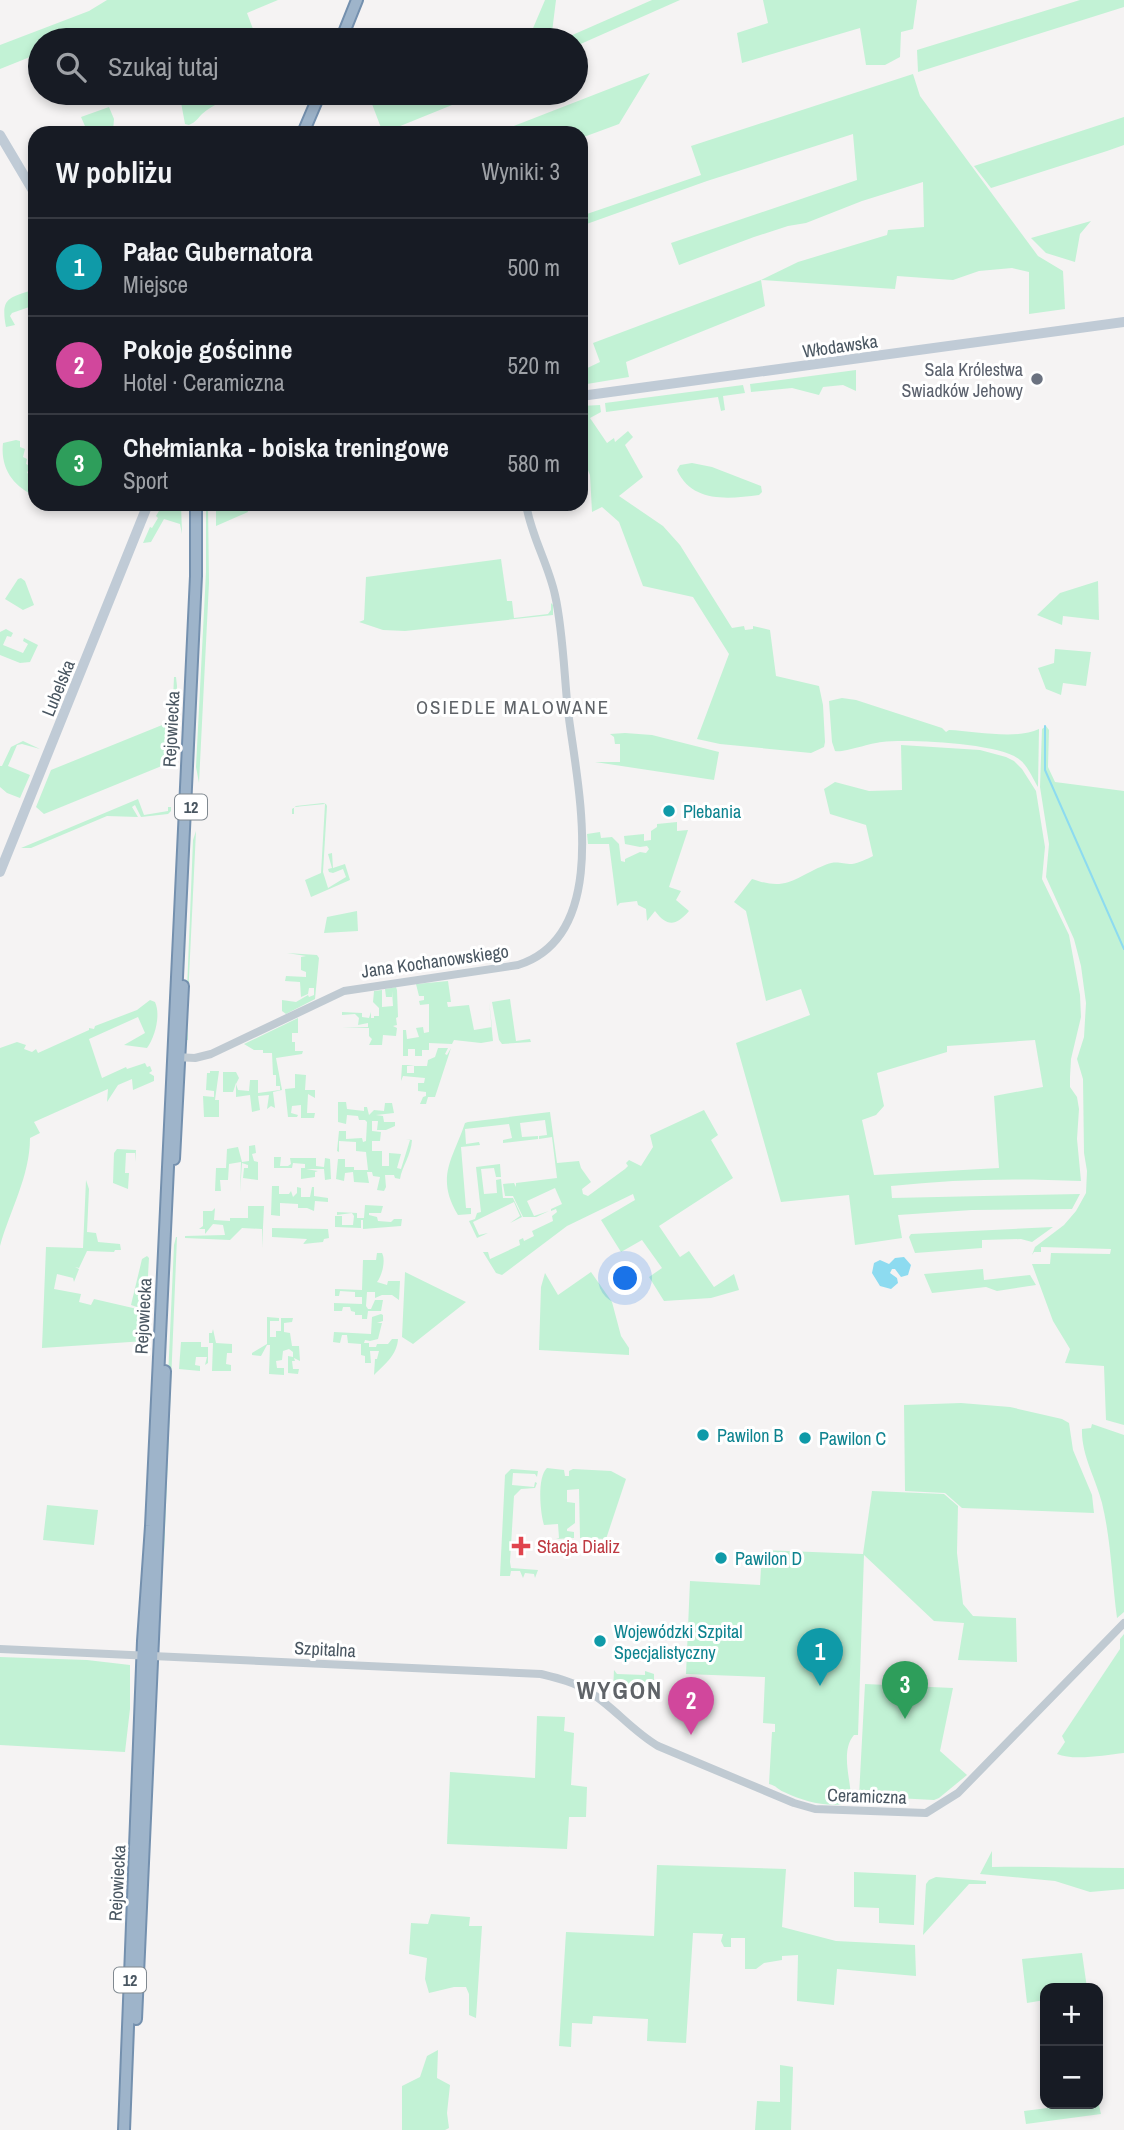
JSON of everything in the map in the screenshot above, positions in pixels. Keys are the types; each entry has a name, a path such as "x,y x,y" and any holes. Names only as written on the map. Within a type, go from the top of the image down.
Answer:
{"highway":[{"path":"346,28 357,0"},
{"path":"306,126 315,105"},
{"name":"Rejowiecka","path":"124,2130 176,1057 197,511"},
{"name":"Rejowiecka","path":"131,2130 148,1657"}],"main road":[{"path":"0,135 28,182"},
{"name":"Włodawska","path":"588,395 1124,322"},
{"name":"Lubelska","path":"0,872 148,511"}],"street":[{"name":"Jana Kochanowskiego","path":"176,1057 211,1054 348,989 525,962 545,951 562,932 576,901 583,847 556,599 529,524 527,511"},
{"name":"Ceramiczna","path":"633,1728 658,1746 807,1808 843,1812 926,1813 962,1789 1124,1623"},
{"name":"Szpitalna","path":"0,1649 541,1674 590,1692 633,1728"}],"green space":[{"path":"107,0 278,0 247,13 253,28 44,28 89,11"},
{"path":"545,0 556,0 552,28 533,28"},
{"path":"652,0 680,0 588,41 588,28"},
{"path":"763,0 917,0 913,29 901,32 900,57 885,65 866,65 860,28 742,63 737,33 768,23"},
{"path":"1080,0 1124,0 1124,7 918,72 917,50"},
{"path":"28,34 28,58 0,69 0,45"},
{"path":"650,73 619,124 588,135 588,126 514,126 568,105 588,105 588,97"},
{"path":"913,74 920,96 1038,256 1063,271 1065,309 1029,314 1029,272 1012,268 979,271 953,280 897,276 895,289 761,280 798,262 887,235 888,230 924,227 923,182 862,201 806,223 754,237 679,265 671,243 857,180 853,134 707,181 588,224 588,214 701,175 691,146"},
{"path":"181,105 215,105 195,122 185,124"},
{"path":"372,105 452,105 400,126 380,126"},
{"path":"109,107 114,119 113,126 85,126 81,117"},
{"path":"1124,117 1124,145 1107,151 991,188 974,166"},
{"path":"1091,221 1080,234 1075,262 1046,253 1031,238"},
{"path":"761,280 765,306 626,362 629,377 588,384 588,368 600,362 593,343"},
{"path":"28,291 28,307 12,313 10,316 15,325 6,327 4,309 9,300"},
{"path":"856,370 856,391 843,385 823,387 819,395 792,388 751,392 750,384"},
{"path":"743,385 745,393 723,396 725,410 721,411 718,397 606,412 605,403"},
{"path":"600,405 601,412 590,418 607,443 614,438 615,442 628,431 633,437 625,445 643,477 619,496 663,526 680,545 732,628 744,626 745,630 753,629 753,626 770,630 776,676 819,686 823,705 824,747 811,753 720,744 697,739 729,654 693,597 643,586 619,522 602,507 592,512 588,470 588,406"},
{"path":"20,441 20,447 25,449 23,457 27,459 28,465 28,492 15,482 6,469 3,443"},
{"path":"692,463 712,467 761,486 762,492 759,495 723,498 701,493 684,481 677,470 680,465"},
{"path":"159,511 181,511 182,534 180,524 164,519 151,542 143,543 150,527 152,528 158,518 156,516"},
{"path":"208,511 209,583 199,783 196,767"},
{"path":"216,511 248,511 248,512 216,526"},
{"path":"501,559 507,601 512,601 514,618 548,614 551,603 553,615 405,631 383,630 359,622 364,620 366,577"},
{"path":"21,578 25,581 34,605 23,610 5,599"},
{"path":"1098,581 1099,620 1063,616 1062,625 1037,615 1060,593"},
{"path":"6,629 13,633 11,637 7,636 3,645 23,653 28,644 23,641 24,638 38,645 30,662 20,663 0,655 0,632"},
{"path":"1055,649 1091,652 1086,686 1063,683 1061,695 1046,689 1038,668 1054,663"},
{"path":"174,677 177,686 173,754 169,763 44,814 36,807 51,770 172,721"},
{"path":"842,698 856,700 942,728 946,732 1019,734 1039,729 1038,787 1020,760 1010,754 975,746 895,741 835,751 829,701"},
{"path":"1046,726 1049,730 1048,767 1055,782 1124,791 1124,1425 1106,1420 1104,1366 1065,1363 1070,1349 1053,1321 1032,1264 1050,1264 1051,1253 1110,1254 1111,1249 1041,1247 1041,1252 1034,1252 1032,1255 1035,1247 1064,1225 1076,1211 1086,1193 1087,1171 1084,1153 1083,1079 1077,1059 1084,1037 1086,1003 1074,939 1046,877 1049,844 1040,787 1042,729"},
{"path":"610,734 652,735 719,752 714,780 595,762 620,762 620,744 615,744 614,737"},
{"path":"23,741 40,749 17,745 8,766 30,775 20,798 0,787 0,766 11,747"},
{"path":"901,745 980,750 1006,757 1022,769 1036,791 1045,847 1042,879 1069,935 1080,995 1081,1017 1071,1059 1070,1087 1077,1097 1079,1109 1077,1139 1081,1181 986,1180 891,1186 892,1198 1080,1194 1072,1209 972,1210 898,1215 902,1238 855,1245 849,1195 781,1202 736,1043 810,1015 801,989 766,1001 746,911 734,902 752,879 764,883 783,883 829,864 852,864 873,856 866,825 830,814 824,789 835,782 869,791 902,790","holes":["1035,1040 1043,1087 994,1096 999,1168 874,1175 862,1120 876,1115 884,1106 877,1073 947,1052 947,1046"]},
{"path":"138,799 144,815 168,811 168,807 171,807 171,811 168,814 141,817 135,805 132,807 138,817 107,816 31,848 21,848"},
{"path":"323,803 326,804 323,872 328,888 346,877 343,869 329,872 328,869 332,868 328,854 332,853 333,868 345,864 350,880 311,897 305,880 321,873 325,804 295,807"},
{"path":"677,822 677,831 688,830 669,887 681,891 676,900 689,911 680,920 672,923 664,920 655,911 647,921 646,909 638,905 637,901 620,903 617,906 609,844 588,844 587,834 600,832 601,838 612,837 619,844 621,861 625,862 625,859 640,852 646,853 649,849 647,846 625,844 624,836 644,834 644,841 651,840 651,831 657,824"},
{"path":"196,831 188,1040 185,1040 193,840"},
{"path":"357,911 358,931 324,933 327,917"},
{"path":"287,953 317,955 319,958 315,999 286,1014 282,1011 282,1000 296,1002 308,995 314,995 314,988 309,988 308,994 301,997 300,982 285,981 286,976 306,977 306,972 301,970 301,957 306,956"},
{"path":"448,981 451,1002 447,1002 448,1007 469,1005 474,1030 492,1027 493,1041 481,1043 454,1040 452,1044 429,1043 429,1050 422,1050 422,1056 415,1056 415,1049 408,1049 408,1056 403,1056 403,1030 406,1030 407,1039 419,1037 416,1028 423,1027 424,1033 429,1032 429,1004 420,1005 419,1001 424,1000 424,996 419,996 416,984"},
{"path":"396,987 398,1017 397,1025 393,1026 397,1028 396,1036 383,1035 382,1045 369,1045 372,1039 369,1036 369,1028 342,1027 368,1027 368,1023 358,1025 359,1018 355,1014 342,1015 342,1012 362,1013 362,1017 369,1018 371,1012 371,1018 379,1016 379,1008 373,1002 374,991 382,990 382,1007 393,1006 392,991 392,997 386,997 385,989"},
{"path":"510,999 516,1041 530,1039 531,1042 502,1044 499,1040 492,1002"},
{"path":"150,1000 155,1002 157,1007 157,1019 155,1032 147,1048 124,1045 145,1033 138,1017 89,1039 102,1078 126,1067 127,1069 145,1063 147,1067 150,1066 152,1071 149,1073 154,1076 154,1081 133,1090 132,1079 118,1085 107,1102 108,1089 34,1122 40,1133 30,1138 27,1166 0,1246 0,1048 17,1042 26,1045 24,1049 32,1052 36,1049 38,1053 89,1028 94,1029 95,1026 137,1010"},
{"path":"298,1018 298,1033 292,1033 292,1042 295,1042 295,1051 303,1051 302,1054 276,1058 282,1090 273,1092 275,1108 271,1106 267,1109 269,1095 258,1096 260,1110 252,1112 250,1095 236,1097 236,1084 238,1090 249,1091 250,1080 258,1080 258,1093 280,1090 280,1086 276,1086 276,1075 273,1075 272,1053 263,1053 263,1050 254,1050 244,1044"},
{"path":"438,1048 448,1048 445,1054 447,1055 451,1048 435,1097 428,1097 426,1104 420,1104 426,1092 418,1091 418,1083 424,1083 425,1078 403,1076 401,1081 402,1065 415,1065 407,1066 407,1073 414,1073 414,1066 427,1066 428,1060 435,1057"},
{"path":"219,1071 215,1100 219,1100 219,1117 204,1117 203,1096 214,1097 214,1091 206,1090 207,1073"},
{"path":"223,1072 236,1072 239,1078 233,1092 223,1092"},
{"path":"295,1074 306,1075 305,1090 315,1090 315,1098 308,1094 307,1113 315,1113 314,1118 301,1118 301,1105 292,1106 291,1113 298,1115 297,1117 288,1117 285,1089 295,1088"},
{"path":"338,1102 346,1102 347,1109 364,1111 364,1107 367,1107 369,1115 374,1110 384,1111 385,1103 392,1103 394,1113 376,1115 383,1116 384,1122 395,1122 395,1126 377,1130 378,1121 372,1121 372,1131 381,1132 380,1141 372,1141 372,1151 382,1151 382,1166 389,1166 389,1153 401,1154 397,1168 401,1169 410,1140 406,1139 412,1140 400,1179 394,1175 385,1175 384,1191 377,1190 380,1177 373,1176 372,1172 367,1172 369,1183 354,1182 353,1172 345,1173 344,1181 336,1179 338,1159 345,1159 345,1167 368,1170 366,1152 356,1151 356,1142 339,1141 339,1152 337,1151 339,1131 346,1131 346,1139 362,1138 363,1142 366,1141 367,1122 359,1120 358,1116 347,1115 346,1124 338,1122"},
{"path":"704,1110 718,1135 711,1140 733,1178 659,1226 680,1257 689,1251 714,1287 734,1274 739,1290 711,1298 664,1301 649,1277 662,1268 642,1240 621,1252 601,1220 635,1200 633,1194 567,1226 502,1275 496,1273 483,1252 488,1252 490,1259 520,1245 519,1240 523,1238 524,1241 534,1236 532,1231 553,1221 552,1216 557,1212 556,1209 551,1209 562,1204 555,1188 527,1201 534,1216 549,1211 536,1217 523,1217 513,1196 505,1196 503,1184 514,1183 516,1187 516,1183 557,1178 552,1137 539,1139 539,1136 547,1135 545,1120 520,1123 522,1137 538,1136 538,1139 503,1143 503,1140 512,1138 509,1124 465,1129 466,1144 479,1142 480,1145 461,1147 466,1208 471,1208 471,1214 458,1215 451,1202 448,1168 465,1123 550,1112 557,1163 579,1161 591,1182 582,1189 583,1194 588,1196 625,1169 629,1160 641,1166 653,1147 650,1135"},
{"path":"255,1145 256,1153 252,1154 254,1161 258,1162 258,1180 243,1178 244,1168 248,1168 248,1165 242,1163 240,1192 241,1162 229,1164 228,1180 220,1180 221,1191 215,1191 216,1168 226,1168 227,1149 238,1147 242,1162 249,1161 249,1146"},
{"path":"117,1149 136,1150 135,1162 135,1153 126,1153 125,1173 129,1173 128,1189 113,1183 114,1153"},
{"path":"274,1157 281,1157 280,1166 291,1164 290,1158 316,1158 316,1166 324,1167 325,1158 330,1159 331,1179 325,1180 324,1169 306,1169 318,1171 315,1172 315,1177 301,1179 301,1168 305,1168 305,1164 293,1163 292,1168 274,1168"},
{"path":"500,1164 501,1177 496,1177 494,1168 481,1169 484,1194 497,1193 496,1180 501,1179 503,1198 513,1198 522,1217 510,1223 520,1216 514,1202 473,1222 479,1235 488,1233 477,1238 469,1221 481,1212 476,1167"},
{"path":"86,1180 89,1189 87,1232 96,1233 98,1242 120,1244 121,1250 87,1251 79,1268 75,1267 79,1269 74,1282 73,1278 57,1274 54,1289 81,1294 79,1302 91,1305 94,1299 146,1311 145,1341 42,1348 46,1247 83,1248"},
{"path":"272,1186 279,1186 279,1194 289,1194 291,1191 293,1197 297,1193 297,1187 301,1188 301,1197 310,1197 314,1187 314,1196 328,1198 328,1202 315,1201 314,1211 298,1208 298,1204 280,1203 280,1216 271,1215"},
{"path":"365,1205 383,1206 381,1213 369,1215 377,1217 378,1221 402,1219 401,1226 363,1229 361,1220 361,1228 335,1227 335,1216 342,1216 342,1225 353,1225 352,1213 337,1215 337,1212 357,1213 357,1218 364,1218"},
{"path":"248,1206 264,1206 262,1248 262,1229 242,1228 230,1240 185,1238 225,1235 223,1225 213,1224 205,1234 205,1229 199,1229 203,1226 203,1211 212,1211 215,1208 214,1220 230,1221 230,1218 248,1218"},
{"path":"1053,1227 1032,1242 1021,1239 982,1240 982,1248 915,1253 909,1237 911,1234"},
{"path":"272,1228 328,1229 329,1238 323,1242 303,1244 307,1239 272,1237"},
{"path":"177,1237 164,1553 161,1531"},
{"path":"377,1253 382,1253 384,1260 377,1282 387,1285 388,1281 400,1281 399,1300 392,1295 375,1298 375,1292 367,1292 368,1309 371,1309 375,1300 383,1300 381,1311 368,1311 367,1319 362,1319 362,1315 355,1315 350,1307 334,1311 334,1303 362,1304 362,1297 355,1297 355,1292 340,1291 339,1296 335,1296 335,1289 362,1290 363,1260 376,1260"},
{"path":"147,1256 146,1310 131,1305 142,1259"},
{"path":"983,1269 984,1280 1030,1275 1036,1285 997,1291 986,1287 932,1293 924,1274"},
{"path":"405,1272 466,1302 413,1344 402,1337"},
{"path":"591,1272 612,1302 621,1336 629,1348 629,1355 539,1350 541,1287 545,1273 558,1295"},
{"path":"381,1314 383,1321 377,1323 382,1323 378,1339 365,1340 364,1343 369,1343 369,1347 376,1347 377,1344 388,1344 392,1339 398,1339 393,1355 374,1375 375,1359 379,1351 370,1351 371,1363 365,1363 365,1356 361,1355 361,1344 348,1343 347,1335 342,1335 340,1343 333,1342 334,1332 371,1334 372,1317"},
{"path":"267,1317 279,1318 279,1321 270,1321 270,1337 276,1337 276,1331 281,1331 281,1318 293,1318 292,1322 284,1323 284,1332 290,1333 292,1346 299,1346 300,1361 294,1358 295,1361 292,1361 293,1369 299,1369 298,1374 288,1373 288,1356 293,1357 293,1352 289,1349 283,1351 282,1360 276,1361 277,1368 284,1368 284,1375 269,1374 270,1345 267,1345 261,1356 252,1355 267,1344"},
{"path":"213,1329 216,1343 232,1344 232,1353 227,1353 226,1364 231,1365 231,1371 212,1371 213,1343 209,1343 209,1333 212,1333"},
{"path":"181,1342 201,1342 201,1347 208,1347 208,1363 205,1365 207,1357 196,1357 195,1365 200,1366 200,1371 179,1369"},
{"path":"961,1403 1010,1407 1069,1423 1073,1450 1092,1495 1094,1513 962,1508 945,1493 905,1491 904,1405"},
{"path":"1092,1424 1124,1435 1124,1612 1117,1618 1105,1517 1082,1438 1082,1429 1091,1428"},
{"path":"547,1468 564,1470 565,1476 569,1476 569,1471 573,1469 611,1471 626,1479 606,1539 580,1538 579,1489 567,1490 567,1502 575,1503 575,1523 567,1529 574,1532 574,1538 556,1539 559,1538 558,1524 544,1525 541,1487"},
{"path":"511,1469 538,1471 537,1477 535,1474 513,1473 512,1485 534,1487 535,1482 537,1483 535,1488 521,1489 514,1496 510,1562 511,1568 538,1570 535,1578 534,1574 525,1573 523,1578 520,1571 511,1571 510,1576 500,1576 505,1475"},
{"path":"872,1491 944,1494 958,1506 957,1553 963,1604 973,1616 1016,1618 1017,1662 958,1660 964,1623 934,1621 864,1555 858,1735 854,1735 850,1742 847,1757 851,1799 850,1803 842,1804 817,1803 792,1796 769,1784 772,1732 775,1732 775,1724 763,1723 765,1677 686,1674 690,1581 760,1585 762,1550 863,1554"},
{"path":"47,1505 98,1510 94,1545 43,1540"},
{"path":"1124,1634 1124,1753 1081,1757 1057,1754 1065,1742 1062,1736 1120,1649 1120,1639"},
{"path":"0,1657 87,1660 130,1665 130,1709 125,1752 0,1745"},
{"path":"614,1670 617,1674 645,1675 645,1671 654,1674 654,1680 625,1693 613,1691"},
{"path":"865,1684 953,1688 940,1751 967,1775 934,1800 859,1796"},
{"path":"537,1716 565,1717 564,1731 574,1733 571,1785 587,1787 586,1817 569,1817 567,1849 447,1844 450,1772 535,1778"},
{"path":"992,1851 992,1867 1124,1868 1124,1889 1090,1892 1055,1881 980,1874"},
{"path":"657,1865 786,1869 782,1927 836,1941 915,1945 916,1976 837,1969 834,2005 797,2001 798,1955 782,1956 782,1960 764,1963 756,1969 745,1969 745,1938 731,1938 731,1947 724,1947 721,1941 723,1934 693,1933 686,2043 647,2041 648,2019 593,2016 592,2024 572,2023 571,2047 559,2046 566,1932 654,1936"},
{"path":"854,1872 916,1875 914,1925 879,1923 879,1908 854,1907"},
{"path":"936,1877 986,1881 986,1884 969,1884 923,1935 926,1884"},
{"path":"431,1914 470,1917 469,1926 482,1926 476,2018 469,2015 469,1994 466,1987 429,1993 425,1979 427,1958 409,1954 411,1923 428,1924"},
{"path":"1082,1953 1086,1983 1040,1983 1040,2001 1027,2003 1022,1959"},
{"path":"438,2050 437,2078 450,2085 447,2113 449,2128 402,2130 402,2086 420,2077 427,2056"},
{"path":"780,2065 793,2067 791,2130 755,2130 757,2101 780,2102"},
{"path":"1100,2109 1101,2114 1026,2124 1024,2111"}],"water":[{"path":"904,1257 911,1265 908,1275 901,1277 892,1269 890,1273 897,1278 898,1283 891,1289 880,1286 872,1273 874,1263 880,1260 889,1264 895,1258"}],"waterway":[{"path":"1045,726 1045,770 1124,949"}],"place":[{"name":"Sala Królestwa Swiadków Jehowy","path":"1037,379"},
{"name":"Plebania","path":"669,811"},
{"name":"Pawilon B","path":"703,1435"},
{"name":"Pawilon C","path":"805,1438"},
{"name":"Stacja Dializ","path":"521,1546"},
{"name":"Pawilon D","path":"721,1558"},
{"name":"Wojewódzki Szpital Specjalistyczny","path":"600,1641"},
{"name":"Pałac Gubernatora","path":"820,1686"},
{"name":"Chełmianka - boiska treningowe","path":"905,1719"},
{"name":"Pokoje gościnne","path":"691,1735"}],"district":[{"name":"OSIEDLE MALOWANE","path":"513,707"},
{"name":"WYGON","path":"620,1690"}]}
